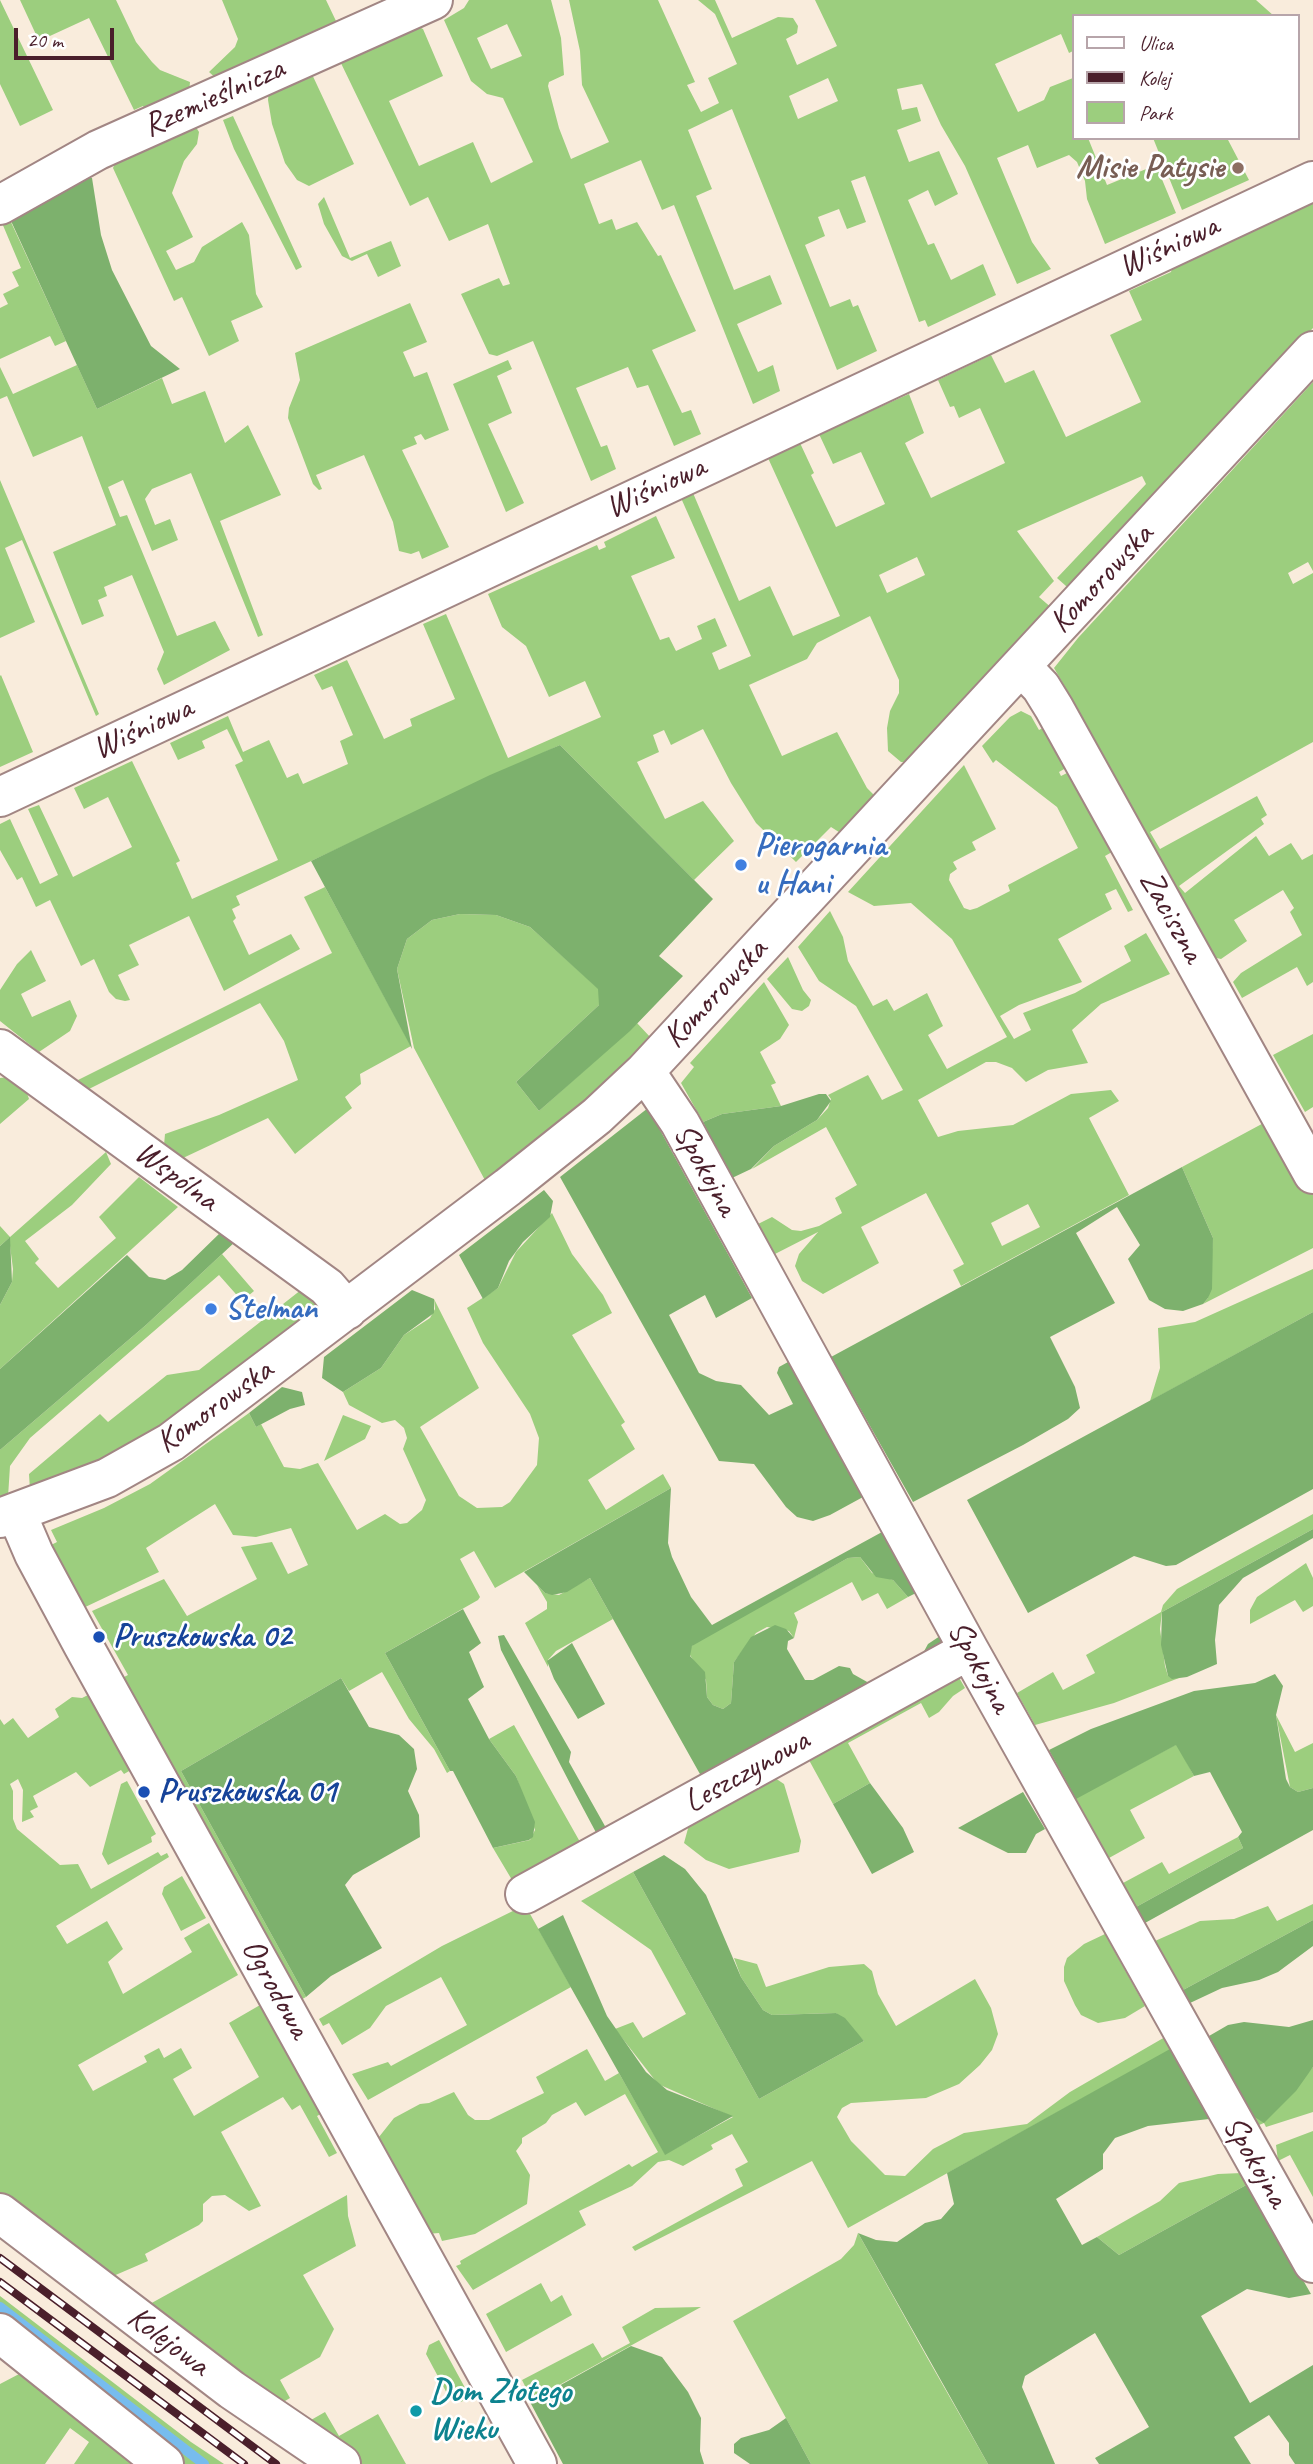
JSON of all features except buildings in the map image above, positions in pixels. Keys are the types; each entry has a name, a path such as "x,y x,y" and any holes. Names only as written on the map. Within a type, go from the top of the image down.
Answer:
{"street":[{"name":"Rzemieślnicza","path":"0,205 98,150 433,0"},
{"name":"Wiśniowa","path":"0,797 1313,181"},
{"name":"Komorowska","path":"8,1515 107,1478 152,1454 582,1129 645,1071 1313,351"},
{"name":"Zaciszna","path":"1021,666 1041,687 1054,708 1313,1174"},
{"name":"Wspólna","path":"0,1049 327,1287 346,1310"},
{"name":"Spokojna","path":"645,1071 656,1082 680,1123 969,1650 1313,2263"},
{"name":"Ogrodowa","path":"8,1515 34,1554 537,2464"},
{"name":"Leszczynowa","path":"525,1894 969,1650"},
{"name":"Kolejowa","path":"0,2213 241,2397 341,2464"},
{"path":"0,2333 164,2464"}],"green space":[{"path":"0,0 53,110 20,126 0,84"},
{"path":"20,0 116,0 136,42 160,70 190,82 189,93 147,112 143,106 134,110 89,18 39,41"},
{"path":"222,0 326,0 336,21 383,0 404,0 218,80 209,72 235,47 238,39"},
{"path":"469,0 551,0 561,38 564,75 549,82 548,86 559,128 571,159 609,142 582,85 580,51 569,0 658,0 695,82 687,85 701,112 719,103 708,78 737,64 715,14 698,0 715,0 732,38 778,17 793,18 798,26 797,33 786,39 797,65 837,46 815,0 1256,0 1272,14 1072,14 1072,52 1069,53 1061,34 995,64 1018,112 1044,100 1050,87 1072,78 1072,140 1089,140 1107,185 1156,165 1176,213 1105,244 1087,199 1085,181 1077,162 1069,155 1037,168 1028,145 997,158 1032,242 1051,269 1017,284 965,166 941,125 922,84 897,89 902,110 917,107 921,121 897,130 909,162 939,151 958,194 935,206 928,190 908,200 928,245 934,243 951,280 983,264 996,295 928,327 925,320 919,322 865,176 851,181 866,222 847,229 839,209 818,217 825,236 805,245 830,307 850,299 853,307 858,305 877,351 837,370 732,109 688,130 712,189 696,196 734,290 770,275 782,304 737,324 758,372 773,365 780,391 753,404 674,205 662,210 641,160 584,184 599,224 612,219 616,230 637,222 658,256 661,255 696,331 652,350 682,413 691,410 701,434 674,446 648,385 637,388 628,367 576,388 601,447 607,445 616,469 591,481 533,341 497,356 489,354 461,294 499,278 503,286 510,284 488,224 449,241 428,197 410,206 338,57 411,23 423,29 443,76 389,101 419,166 473,142 491,183 533,162 503,98 487,94 471,81 444,20 464,8","holes":["507,24 522,56 491,69 477,38","828,78 838,101 798,119 789,96"]},
{"path":"310,70 354,164 309,186 297,180 285,163 272,124 268,100 269,89"},
{"path":"233,116 302,267 296,270 234,149 223,120"},
{"path":"194,124 199,132 197,144 184,161 172,193 193,237 166,251 176,270 194,262 202,247 242,222 249,235 256,294 263,307 231,321 239,341 209,356 182,297 174,301 113,168 117,159"},
{"path":"1154,140 1228,140 1249,180 1182,210"},
{"path":"82,175 92,178 101,235 112,270 151,346 180,369 97,409 6,210"},
{"path":"324,197 350,258 391,241 401,266 378,277 367,254 352,261 342,256 324,224 318,204"},
{"path":"1313,197 1313,328 1074,586 1066,586 1057,578 1146,484 1142,476 1017,531 1054,581 1039,597 1053,609 909,762 901,762 888,751 887,728 890,711 899,693 899,680 870,616 817,643 807,659 749,685 782,756 837,732 867,788 876,797 842,834 831,827 796,862 756,823 731,783 703,729 671,745 664,730 653,735 659,752 637,762 665,819 703,801 734,841 694,880 560,745 236,896 240,905 232,909 236,918 233,921 249,955 291,934 300,949 224,991 189,916 129,945 139,965 118,975 130,1000 125,1001 116,999 109,992 94,959 81,966 50,900 36,907 22,877 17,880 0,850 0,824 10,819 40,884 58,875 28,809 39,805 73,877 132,847 108,797 84,809 74,788 132,761 180,861 176,863 192,899 278,860 235,765 243,761 227,729 202,741 205,748 178,760 170,743 228,716 243,752 269,740 287,778 298,773 303,784 348,764 340,741 353,735 332,686 322,690 314,675 347,660 384,739 412,726 410,719 455,699 423,624 446,614 508,758 601,717 585,681 549,697 526,646 502,627 488,594 597,545 599,550 606,547 604,542 656,516 675,558 631,576 660,640 669,637 676,651 702,639 697,626 715,618 727,646 712,653 719,670 751,656 681,498 693,493 739,601 770,586 793,636 840,616 768,458 800,443 814,473 811,475 836,527 885,504 861,452 833,464 819,434 909,394 924,433 905,443 931,498 1005,463 980,408 959,418 954,406 950,407 938,380 991,355 1005,383 1034,370 1066,437 1141,402 1110,335 1142,320 1129,291 1171,272 1174,261","holes":["917,557 925,575 887,593 879,575"]},
{"path":"10,220 66,341 55,346 50,336 0,359 0,308 8,304 3,294 19,286 12,272 21,268 2,223"},
{"path":"410,303 427,342 403,352 414,377 427,372 449,430 425,440 421,434 414,437 417,444 402,450 449,547 422,559 419,551 411,554 399,551 393,522 364,455 316,475 322,489 319,490 313,484 288,418 300,380 295,353"},
{"path":"508,360 512,369 497,376 512,413 488,424 524,503 506,512 453,384"},
{"path":"77,365 97,409 162,378 172,404 205,391 225,443 248,425 281,495 220,521 263,635 258,637 191,473 152,489 145,499 155,525 170,519 178,540 152,551 123,480 108,487 120,517 127,515 177,636 215,621 230,650 164,685 157,669 164,652 132,575 104,587 107,596 98,600 104,616 82,625 53,552 116,525 82,436 33,457 7,396 0,399 0,367 13,394"},
{"path":"1313,382 1313,571 1308,562 1288,573 1293,584 1313,573 1313,742 1150,832 1160,849 1257,796 1267,815 1261,819 1264,824 1179,886 1185,893 1256,836 1269,856 1291,843 1302,860 1313,854 1313,982 1307,986 1297,967 1242,998 1233,982 1241,973 1302,935 1290,912 1294,908 1283,890 1234,920 1247,941 1221,959 1212,957 1069,711 1076,706 1054,668 1078,638"},
{"path":"0,480 99,714 96,716 22,540 5,548 35,622 0,638"},
{"path":"0,676 33,752 0,767"},
{"path":"1021,711 1031,716 1039,730 1050,724 1073,764 1059,772 1061,776 1075,769 1119,848 1105,856 1133,910 1128,912 1116,889 1105,894 1112,909 1058,939 1082,982 1019,1005 1000,1016 1014,1039 1031,1030 1023,1013 1075,993 1131,961 1124,946 1146,933 1170,974 1101,1004 1072,1030 1088,1063 1048,1070 1026,1082 1012,1068 996,1062 986,1062 918,1100 938,1137 958,1131 1013,1125 1071,1094 1111,1090 1119,1101 1089,1118 1129,1195 961,1286 953,1270 964,1264 926,1193 861,1227 879,1263 823,1294 802,1281 795,1266 799,1254 818,1232 775,1254 758,1224 772,1217 792,1230 801,1231 819,1226 842,1213 835,1198 857,1185 826,1127 752,1169 774,1146 817,1120 828,1108 831,1099 828,1095 868,1075 882,1100 903,1090 856,1006 819,981 798,947 830,911 843,937 848,961 873,1006 887,999 894,1011 927,993 943,1026 928,1035 947,1069 1007,1037 952,939 911,903 874,906 848,892 964,765 996,829 972,842 976,850 953,862 957,869 950,874 949,880 964,908 977,908 1010,891 1008,885 1078,848 1057,807 996,760 993,763 982,746 1010,717","holes":["1028,1204 1040,1227 1002,1246 991,1223"]},
{"path":"560,745 713,899 659,956 683,976 630,1031 539,1111 516,1082 599,1005 598,989 530,927 496,915 460,914 432,920 407,939 397,969 412,1049 311,861 490,775"},
{"path":"325,887 411,1046 360,1074 361,1084 345,1097 352,1108 295,1154 268,1118 183,1158 164,1145 165,1134 219,1115 298,1080 284,1041 260,1003 87,1090 76,1081 332,953 304,897"},
{"path":"460,914 496,915 530,927 599,989 599,1005 516,1082 539,1111 637,1023 651,1038 615,1076 487,1184 414,1048 397,969 407,939 432,920"},
{"path":"31,950 46,981 21,994 32,1017 70,1000 77,1016 70,1031 39,1052 0,1021 0,990 17,964"},
{"path":"788,957 803,990 811,1000 809,1006 802,1011 792,1009 767,979"},
{"path":"764,982 789,1025 780,1039 760,1052 776,1083 771,1085 781,1106 722,1114 703,1122 681,1083 694,1067 690,1063"},
{"path":"1313,1034 1313,1107 1305,1112 1273,1055"},
{"path":"8,1077 27,1093 29,1099 0,1124 0,1078"},
{"path":"826,1094 831,1101 817,1120 774,1146 751,1169 732,1178 703,1122 722,1114 781,1106"},
{"path":"648,1108 752,1298 716,1318 705,1295 669,1315 699,1373 716,1381 741,1385 769,1415 793,1404 777,1373 779,1367 788,1362 863,1497 830,1515 813,1521 797,1517 786,1507 754,1464 719,1461 560,1177"},
{"path":"1271,1119 1313,1195 1313,1248 1203,1304 1208,1298 1213,1238 1182,1167"},
{"path":"106,1152 111,1164 72,1205 25,1241 39,1259 35,1263 58,1288 116,1238 99,1217 139,1177 178,1207 0,1369 0,1305 12,1282 13,1269 9,1238 0,1246 0,1226 10,1237"},
{"path":"1182,1167 1213,1238 1212,1289 1208,1298 1203,1304 1183,1311 1165,1309 1149,1300 1128,1259 1140,1245 1117,1207 1076,1233 1115,1303 1050,1337 1075,1387 1080,1408 1068,1419 1023,1445 913,1502 831,1357"},
{"path":"544,1190 553,1201 550,1217 523,1242 509,1261 498,1288 483,1299 459,1255"},
{"path":"552,1213 572,1254 603,1295 612,1313 572,1335 625,1422 621,1425 635,1449 588,1480 606,1510 663,1474 671,1488 495,1588 474,1551 460,1559 480,1597 478,1600 385,1653 450,1771 447,1773 434,1749 409,1719 382,1672 349,1691 341,1678 181,1771 306,1997 297,2002 118,1680 128,1675 92,1611 164,1579 187,1616 257,1579 241,1547 272,1542 288,1574 308,1565 291,1528 256,1537 233,1535 215,1504 146,1548 159,1572 79,1610 47,1547 57,1542 51,1530 104,1508 150,1484 249,1413 256,1427 261,1424 284,1467 300,1469 318,1463 357,1530 385,1514 400,1524 407,1523 422,1510 426,1500 403,1449 407,1438 404,1428 395,1420 382,1423 349,1405 343,1392 381,1368 404,1335 430,1318 435,1309 434,1299 479,1388 420,1427 459,1496 477,1508 502,1507 510,1502 537,1465 539,1438 530,1414 483,1343 467,1308 498,1288 516,1252"},
{"path":"222,1231 236,1241 146,1325 0,1450 0,1369 127,1255 149,1277 165,1280 182,1270"},
{"path":"10,1237 12,1282 0,1305 0,1246"},
{"path":"222,1254 254,1291 242,1301 219,1275 30,1438 10,1466 8,1497 0,1500 0,1450 146,1325"},
{"path":"1313,1269 1313,1312 1150,1401 1160,1368 1158,1328 1195,1322"},
{"path":"306,1286 316,1298 315,1309 173,1420 128,1449 30,1490 29,1474 100,1414 108,1422 167,1375 199,1370"},
{"path":"412,1290 434,1299 434,1313 404,1335 381,1368 343,1392 322,1378 324,1357"},
{"path":"1313,1312 1313,1489 1176,1565 1166,1566 1134,1556 1028,1613 967,1500"},
{"path":"282,1387 302,1392 305,1405 290,1409 256,1427 249,1413"},
{"path":"343,1415 371,1426 365,1439 324,1461"},
{"path":"671,1488 668,1543 672,1557 691,1597 712,1625 882,1532 916,1593 908,1597 893,1580 876,1577 860,1557 848,1558 692,1646 690,1656 705,1672 707,1697 713,1705 723,1709 731,1703 734,1662 751,1637 775,1625 786,1629 794,1638 788,1641 787,1649 805,1680 813,1680 839,1666 850,1668 853,1674 869,1683 922,1655 928,1644 940,1636 947,1649 705,1783 590,1578 567,1592 552,1595 545,1593 524,1572"},
{"path":"1313,1514 1313,1529 1162,1612 1160,1629 1165,1666 1168,1676 1179,1678 1114,1703 1035,1725 1017,1693 1053,1672 1063,1690 1095,1673 1086,1655 1161,1612 1163,1605 1177,1589"},
{"path":"1313,1529 1313,1538 1243,1578 1219,1605 1215,1640 1217,1664 1187,1677 1172,1679 1168,1676 1161,1645 1162,1612"},
{"path":"860,1557 872,1573 893,1580 908,1597 887,1609 878,1593 862,1601 852,1582 794,1613 798,1622 794,1638 789,1631 767,1627 756,1633 734,1662 731,1703 723,1709 713,1705 707,1697 706,1680 688,1652 694,1643 848,1558"},
{"path":"1306,1563 1313,1578 1313,1606 1303,1612 1295,1600 1250,1624 1250,1610 1257,1597"},
{"path":"590,1578 613,1619 556,1651 548,1660 548,1667 525,1623 547,1609 547,1602 537,1585 545,1593 559,1595"},
{"path":"463,1609 481,1643 469,1652 484,1687 468,1699 489,1739 516,1776 535,1822 533,1837 529,1840 493,1848 453,1771 450,1771 385,1653"},
{"path":"504,1635 571,1752 569,1762 610,1835 600,1840 501,1650 498,1636"},
{"path":"572,1643 605,1704 578,1719 554,1679 547,1661"},
{"path":"957,1674 965,1688 953,1696 939,1712 929,1718 921,1703 848,1743 870,1783 833,1804 804,1751"},
{"path":"1275,1674 1283,1686 1276,1715 1286,1779 1290,1787 1298,1792 1313,1788 1313,1830 1145,1923 1136,1907 1243,1848 1238,1837 1242,1832 1210,1772 1194,1776 1176,1745 1076,1799 1049,1750 1091,1729 1194,1691 1255,1683"},
{"path":"341,1678 369,1727 399,1735 414,1749 417,1769 408,1791 419,1815 420,1837 353,1875 345,1885 382,1948 331,1976 306,1997 181,1771"},
{"path":"94,1692 136,1767 124,1774 121,1770 90,1787 76,1772 33,1796 38,1807 30,1811 34,1817 22,1822 23,1790 18,1779 10,1784 13,1791 13,1819 17,1829 60,1865 78,1864 91,1889 158,1852 161,1856 167,1853 169,1857 56,1926 67,1944 107,1921 123,1949 108,1962 123,1994 192,1952 184,1938 209,1923 238,1975 78,2065 93,2091 147,2062 144,2056 159,2048 164,2058 181,2048 192,2068 173,2079 194,2116 259,2077 229,2023 267,2001 328,2110 317,2116 337,2153 329,2157 300,2105 292,2110 283,2097 221,2132 261,2206 249,2211 225,2195 212,2196 203,2204 203,2221 199,2225 145,2254 148,2261 111,2277 0,2201 0,1719 4,1725 13,1718 28,1738 59,1717 55,1709 72,1697 82,1698"},
{"path":"1276,1715 1295,1752 1313,1743 1313,1788 1298,1792 1290,1787"},
{"path":"514,1725 584,1849 515,1885 493,1848 530,1840 535,1830 516,1776 489,1739"},
{"path":"1177,1744 1194,1776 1130,1810 1145,1838 1100,1863 1044,1753 1049,1750 1076,1798"},
{"path":"766,1772 784,1784 801,1841 799,1852 729,1869 706,1860 684,1843 692,1814"},
{"path":"127,1781 156,1834 151,1837 152,1842 108,1865 102,1854 121,1784"},
{"path":"870,1783 903,1828 914,1852 872,1874 833,1804"},
{"path":"1023,1792 1045,1829 1036,1834 1026,1853 1008,1853 958,1828"},
{"path":"1238,1837 1243,1848 1136,1907 1123,1883 1162,1862 1169,1874"},
{"path":"664,1855 685,1869 706,1895 741,1977 763,2010 772,2015 836,2013 845,2018 864,2041 759,2099 633,1872"},
{"path":"633,1872 759,2099 864,2041 836,2013 772,2015 763,2010 741,1977 734,1958 757,1964 766,1987 829,1967 864,1964 872,1971 878,1994 896,2026 975,1979 991,2008 998,2034 992,2050 980,2065 959,2084 926,2098 851,2103 842,2108 837,2117 851,2141 885,2175 905,2176 933,2149 964,2133 1027,2124 1070,2092 1172,2033 1217,2114 1209,2119 1170,2050 848,2228 812,2161 635,2251 632,2247 743,2186 735,2169 748,2162 732,2134 711,2145 713,2149 683,2166 669,2160 658,2162 632,2186 579,2211 586,2225 473,2290 456,2266 461,2264 460,2261 629,2164 632,2167 658,2152 625,2094 585,2116 576,2102 552,2115 546,2123 522,2138 516,2151 530,2175 527,2204 475,2234 442,2241 439,2233 426,2234 375,2142 394,2118 420,2104 454,2092 468,2115 475,2120 489,2120 544,2093 536,2077 587,2049 605,2081 619,2073 665,2154 733,2117 658,2084 615,2029 633,2022 643,2038 686,2014 651,1950 581,1901"},
{"path":"182,1876 206,1918 181,1931 162,1894 164,1887"},
{"path":"1313,1904 1313,1920 1183,1990 1155,1941 1200,1921 1234,1919 1268,1906 1277,1921"},
{"path":"525,1905 571,1987 368,2100 352,2074 388,2062 391,2066 467,2025 441,1977 386,2006 370,2028 342,2045 329,2023 323,2026 319,2019 442,1946"},
{"path":"563,1915 607,2016 646,2072 667,2090 733,2116 665,2155 538,1929"},
{"path":"1313,1920 1313,1946 1278,1972 1259,1980 1222,1988 1190,2003 1183,1990"},
{"path":"1105,1934 1145,2006 1125,2018 1098,2023 1081,2015 1064,1981 1064,1967 1067,1958 1084,1944"},
{"path":"1313,2020 1313,2067 1296,2091 1264,2123 1253,2116 1209,2036 1228,2025 1244,2022 1289,2027"},
{"path":"1209,2036 1253,2116 1273,2113 1313,2067 1313,2112 1266,2127 1264,2123 1249,2129 1199,2041"},
{"path":"1170,2049 1209,2119 1148,2126 1115,2138 1103,2154 1103,2169 1056,2199 1082,2245 1097,2237 1119,2255 1248,2184 1311,2294 1289,2298 1247,2289 1201,2316 1250,2403 1313,2365 1313,2464 1295,2464 1289,2455 1289,2443 1269,2415 1234,2437 1251,2464 1099,2464 1095,2458 1149,2427 1095,2333 1025,2376 1022,2387 1055,2464 988,2464 858,2233 876,2240 897,2242 925,2223 941,2219 954,2204 947,2173"},
{"path":"1313,2131 1313,2197 1290,2155 1278,2161 1276,2145"},
{"path":"1242,2173 1248,2184 1119,2255 1097,2237 1160,2201 1179,2183 1218,2174"},
{"path":"347,2195 348,2216 356,2246 303,2275 334,2329 320,2357 280,2380 290,2398 280,2404 279,2409 304,2424 325,2412 339,2436 378,2414 406,2464 357,2464 305,2433 211,2365 153,2313 148,2305"},
{"path":"858,2233 988,2464 811,2464 733,2321 841,2259 854,2245"},
{"path":"541,2283 551,2302 562,2295 572,2315 506,2352 486,2314"},
{"path":"0,2296 191,2442 224,2464 182,2464 0,2319"},
{"path":"701,2307 532,2400 522,2380 593,2343 602,2358 630,2343 622,2327 655,2308"},
{"path":"439,2340 470,2397 461,2402 450,2399 426,2354 429,2345"},
{"path":"631,2346 662,2357 688,2392 701,2418 700,2451 704,2464 563,2464 530,2402"},
{"path":"21,2373 146,2464 74,2464 89,2442 70,2428 45,2464 0,2464 0,2384"},
{"path":"786,2418 811,2464 750,2464 734,2453 734,2444 741,2438 769,2430"}],"waterway":[{"path":"0,2307 204,2464"}],"railway":[{"path":"0,2258 276,2464"},
{"path":"0,2282 244,2464"}],"place":[{"name":"Misie Patysie","path":"1238,168"},
{"name":"Pierogarnia u Hani","path":"741,865"},
{"name":"Stelman","path":"211,1309"},
{"name":"Pruszkowska 02","path":"99,1637"},
{"name":"Pruszkowska 01","path":"144,1792"},
{"name":"Dom Złotego Wieku","path":"416,2411"}]}
